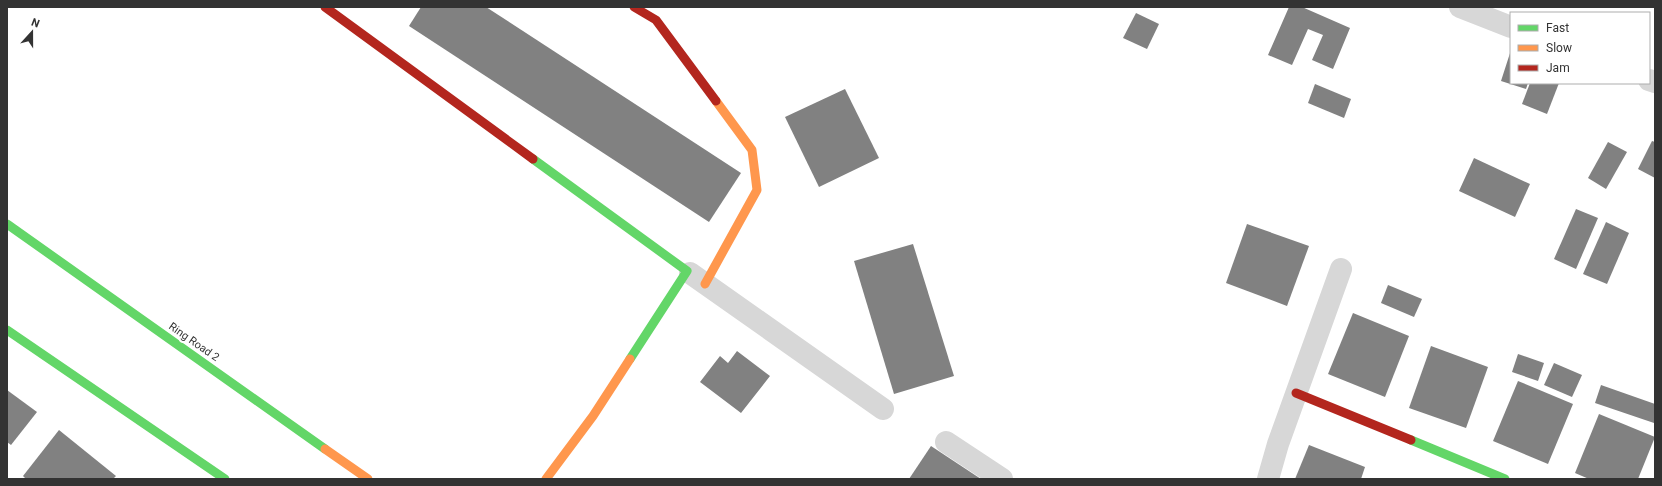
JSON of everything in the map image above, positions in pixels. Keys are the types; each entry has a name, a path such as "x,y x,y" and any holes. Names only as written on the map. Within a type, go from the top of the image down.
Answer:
{"street":[{"path":"325,7 705,284 883,409"},
{"path":"634,7 656,20 752,150 757,190 705,284"},
{"path":"1460,7 1510,27"},
{"name":"Ring Road 2","path":"7,224 368,479"},
{"path":"1268,479 1278,444 1341,269"},
{"path":"546,479 593,416 656,316 687,271"},
{"path":"7,330 225,479"},
{"path":"1296,393 1505,479"},
{"path":"946,442 1002,479"}],"building":[{"path":"421,7 486,7 741,173 709,222 409,26"},
{"path":"1289,7 1302,7 1350,28 1333,69 1312,60 1323,35 1308,29 1292,65 1268,55"},
{"path":"1136,13 1159,24 1147,49 1123,38"},
{"path":"1510,53 1510,84 1501,81"},
{"path":"1315,84 1351,99 1344,118 1308,103"},
{"path":"1510,84 1528,84 1526,89"},
{"path":"1530,84 1559,84 1547,114 1522,104"},
{"path":"845,89 879,158 819,187 785,117"},
{"path":"1652,141 1655,142 1655,178 1638,169"},
{"path":"1608,142 1627,152 1606,189 1588,178"},
{"path":"1474,158 1530,184 1515,217 1459,191"},
{"path":"1576,209 1598,218 1576,269 1554,259"},
{"path":"1606,222 1629,233 1607,284 1583,274"},
{"path":"1247,224 1309,246 1287,306 1226,283"},
{"path":"913,244 954,376 894,394 854,261"},
{"path":"1388,285 1422,299 1414,317 1381,303"},
{"path":"1353,313 1409,336 1385,397 1328,374"},
{"path":"1431,346 1488,367 1466,428 1409,408"},
{"path":"737,351 770,376 741,413 700,382 720,356 728,363"},
{"path":"1518,354 1544,363 1538,381 1512,372"},
{"path":"1554,363 1582,375 1572,397 1544,385"},
{"path":"1518,381 1573,404 1548,464 1493,441"},
{"path":"1601,385 1655,404 1654,423 1595,403"},
{"path":"7,390 37,412 11,445 7,442"},
{"path":"1599,414 1655,437 1638,479 1589,479 1575,473"},
{"path":"59,430 116,476 113,479 26,479 23,476"},
{"path":"1309,445 1365,467 1361,479 1295,479"},
{"path":"931,446 981,479 909,479"}],"traffic: fast":[{"path":"533,159 687,271 630,359"},
{"path":"7,224 325,449"},
{"path":"7,330 225,479"},
{"path":"1411,440 1505,479"}],"traffic: slow":[{"path":"705,284 757,190 752,150 716,101"},
{"path":"546,479 593,416 630,359"},
{"path":"325,449 368,479"}],"traffic: jam":[{"path":"325,7 533,159"},
{"path":"634,7 656,20 716,101"},
{"path":"1296,393 1411,440"}]}
